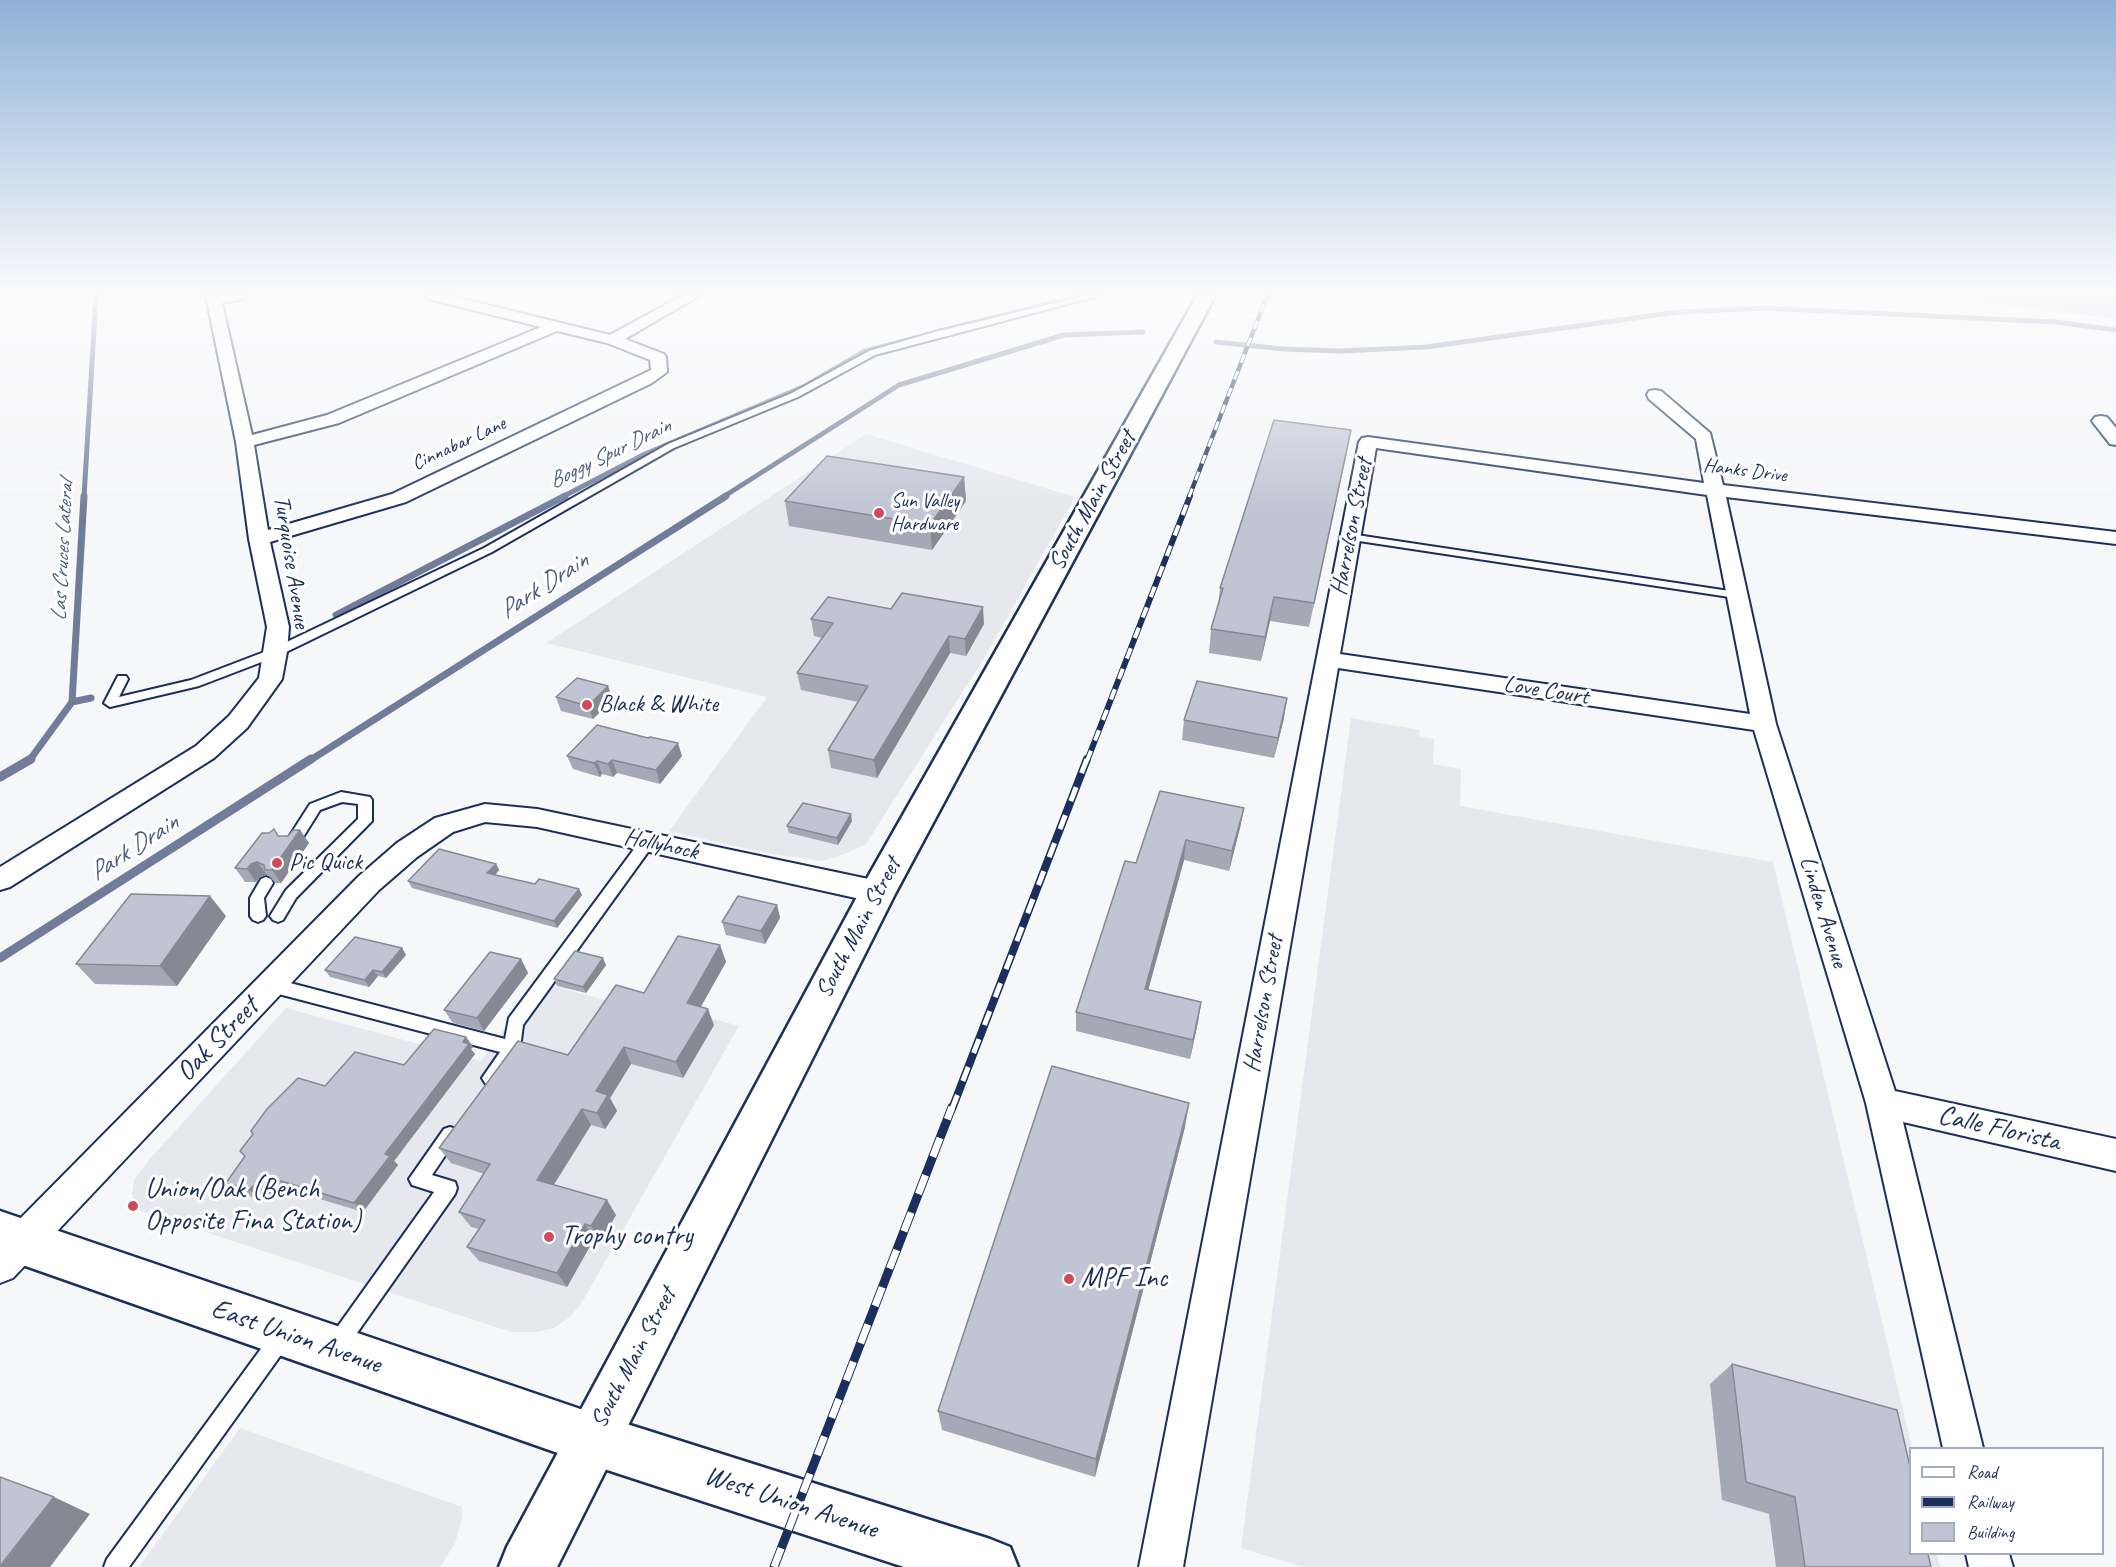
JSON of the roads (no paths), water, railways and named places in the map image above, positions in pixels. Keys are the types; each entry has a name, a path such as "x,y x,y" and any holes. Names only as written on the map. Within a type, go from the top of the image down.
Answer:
{"main road":[{"name":"South Main Street","path":"527,1567 878,892 1166,369"},
{"name":"East Union Avenue","path":"8,1247 285,1333 592,1439"},
{"name":"West Union Avenue","path":"592,1439 990,1567"}],"street":[{"name":"Turquoise Avenue","path":"0,880 205,752 238,722 270,680 278,627 228,369"},
{"path":"244,442 333,419 453,369"},
{"name":"Cinnabar Lane","path":"260,539 399,498 646,380 659,372 659,369"},
{"name":"Linden Avenue","path":"1655,395 1704,437 1764,724 1882,1103 1963,1447"},
{"path":"2101,421 2116,440"},
{"name":"Hanks Drive","path":"1368,442 1714,490 2116,538"},
{"name":"Harrelson Street","path":"1161,1567 1368,442"},
{"name":"Love Court","path":"1327,659 1764,724"},
{"name":"Hollyhock","path":"444,825 485,813 537,818 878,892"},
{"name":"Oak Street","path":"8,1247 271,985 369,883 407,850 444,825"},
{"name":"Calle Florista","path":"1882,1103 2116,1155"}],"lane":[{"path":"122,679 110,703 195,683 276,652 488,550 671,446 795,395 842,369"},
{"path":"1350,537 1736,595"},
{"path":"278,916 291,894 365,821 365,800 341,797 315,807 292,843"},
{"path":"479,1095 512,1048 515,1023 648,842"},
{"path":"258,916 257,898 266,883"},
{"path":"271,985 512,1048"},
{"path":"334,1350 448,1188 418,1179 459,1123"},
{"path":"115,1567 285,1333"}],"waterway":[{"name":"Las Cruces Lateral","path":"84,497 92,369"},
{"name":"Boggy Spur Drain","path":"562,497 645,454 805,386 834,369"},
{"name":"Park Drain","path":"723,497 899,385 951,369"},
{"name":"Las Cruces Lateral","path":"72,702 84,496"},
{"name":"Boggy Spur Drain","path":"336,615 565,496"},
{"name":"Park Drain","path":"309,761 726,496"},
{"name":"Boggy Spur Drain","path":"72,702 91,698"},
{"name":"Las Cruces Lateral","path":"30,760 72,702"},
{"name":"Park Drain","path":"0,958 311,759"},
{"name":"Las Cruces Lateral","path":"0,777 30,760"}],"railway":[{"path":"1189,497 1239,369"},
{"path":"1087,761 1190,496"},
{"path":"952,1109 1087,759"},
{"path":"774,1567 952,1107"}],"place":[{"name":"Sun Valley Hardware","path":"879,513"},
{"name":"Black & White","path":"587,705"},
{"name":"Pic Quick","path":"277,863"},
{"name":"Union/Oak (Bench Opposite Fina Station)","path":"133,1206"},
{"name":"Trophy contry","path":"549,1237"},
{"name":"MPF Inc","path":"1069,1279"}]}
